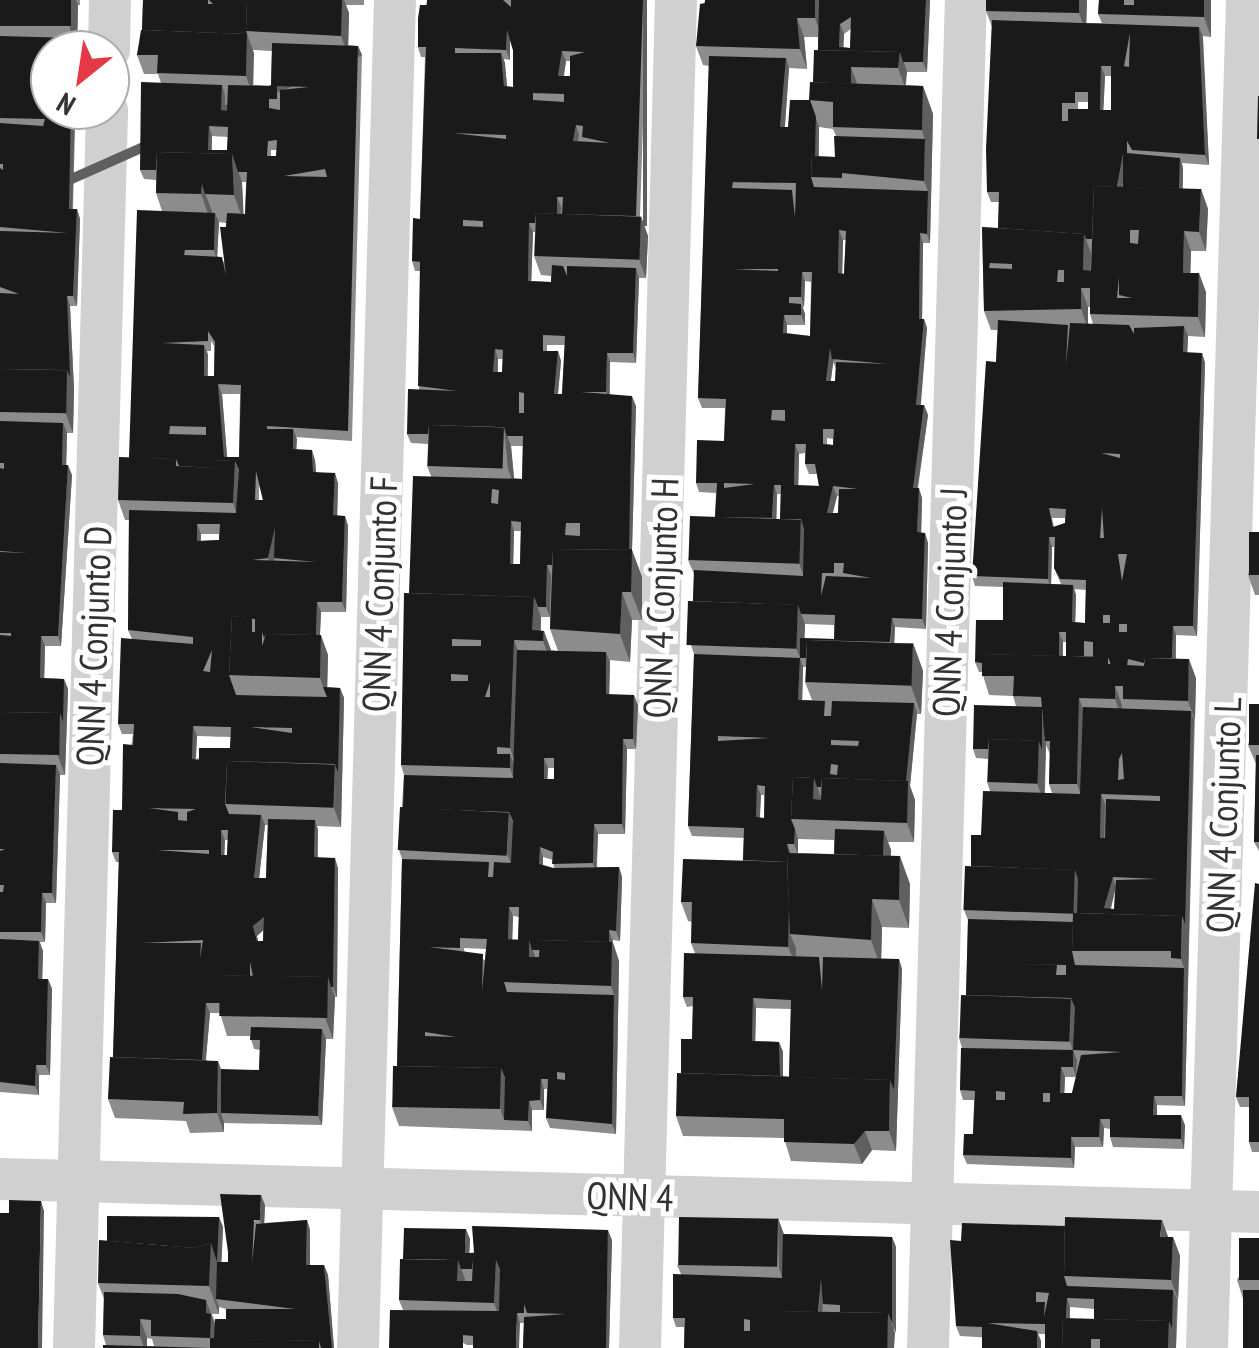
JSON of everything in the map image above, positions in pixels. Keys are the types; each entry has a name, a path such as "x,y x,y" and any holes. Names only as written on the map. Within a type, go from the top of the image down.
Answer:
{"street":[{"path":"109,30 110,0"},
{"name":"QNN 4 Conjunto F","path":"358,1348 394,0"},
{"name":"QNN 4 Conjunto H","path":"640,1348 676,0"},
{"name":"QNN 4 Conjunto J","path":"928,1348 966,0"},
{"name":"QNN 4 Conjunto L","path":"1207,1348 1248,0"},
{"name":"QNN 4 Conjunto D","path":"74,1348 106,130"},
{"name":"QNN 4","path":"0,1179 1259,1212"}],"building":[{"path":"0,0 71,0 71,26 0,26"},
{"path":"143,0 208,0 208,4 213,4 209,0 247,0 246,31 250,42 247,34 142,30"},
{"path":"247,0 342,0 341,36 246,31"},
{"path":"427,0 503,0 511,7 511,0 643,0 636,216 562,214 563,197 557,197 557,214 536,213 535,223 529,223 528,281 551,282 552,265 563,266 567,276 567,266 636,268 633,353 607,353 606,392 581,392 632,396 629,549 553,550 552,565 547,565 546,607 538,607 534,597 409,593 413,476 522,479 523,436 507,436 504,427 429,425 428,434 407,434 408,389 457,391 418,386 420,262 412,261 413,218 420,219 426,47 418,47 418,18 420,5 427,5","holes":["507,30 513,50 513,87 504,86 501,53 455,53 455,48 506,50","562,51 585,52 570,56 570,76 558,76","533,93 564,94 564,102 533,100","576,125 583,126 582,137 610,143 573,141","452,133 506,135 506,139","463,220 483,221 483,227 463,226","543,335 565,336 562,394 554,394 558,351 543,351","495,349 503,350 502,372 493,372","519,392 524,393 524,413 519,413","492,489 499,490 498,504 491,503","511,521 521,522 520,564 510,564","566,523 580,523 580,536 565,535"]},
{"path":"705,0 815,0 815,18 797,18 800,49 696,46 700,4"},
{"path":"819,0 926,0 923,62 903,62 900,52 818,50","holes":["851,17 850,48 839,47 840,24"]},
{"path":"986,0 1079,0 1079,13 986,11"},
{"path":"1099,0 1124,0 1124,5 1134,5 1134,0 1204,0 1204,17 1098,14"},
{"path":"992,20 1199,27 1205,155 1132,150 1127,141 1127,153 1180,158 1179,189 1123,187 1123,154 1117,187 1094,186 1092,239 1086,239 1084,234 998,228 999,192 987,192","holes":["1130,33 1129,67 1124,66","1101,66 1111,66 1111,110 1100,110","1075,92 1088,92 1088,109 1068,109 1068,121 1062,121 1062,103 1075,103"]},
{"path":"141,30 247,34 246,76 157,73 158,55 137,55"},
{"path":"0,36 30,37 30,119 0,118"},
{"path":"272,43 358,46 348,431 267,426 293,429 293,449 312,450 313,472 335,473 333,515 345,516 342,602 317,602 316,635 266,634 264,638 262,632 255,632 255,619 232,616 229,675 236,695 327,697 323,687 340,688 338,772 335,764 227,761 225,804 229,814 261,815 254,878 266,878 268,819 315,820 314,857 335,858 333,987 328,977 253,976 250,962 250,976 220,975 220,1003 206,1003 202,1060 113,1057 119,852 112,852 113,810 122,810 123,744 133,745 134,724 118,724 121,638 193,644 193,637 128,630 129,510 236,513 239,470 235,461 213,460 213,468 179,466 176,459 129,458 137,210 215,213 214,250 185,250 184,255 222,257 226,276 220,227 226,227 227,213 245,214 247,172 238,172 232,154 157,152 156,170 140,170 141,82 222,85 221,110 227,111 228,85 271,86","holes":["277,86 309,87 280,90 280,110 269,108 269,99 277,99","209,126 228,127 227,150 208,150","277,140 276,156 267,156 268,141","325,169 327,177 284,176","208,331 215,342 214,376 204,376 204,345 162,343 208,341","218,384 241,385 239,457 224,457","170,426 206,427 206,435 169,434","256,471 263,500 255,500","197,524 220,524 219,540 197,541","275,528 274,558 316,562 252,560 268,558","212,650 210,672 203,671","193,726 231,727 230,748 199,748 199,760 192,759","251,727 292,728 292,733","149,808 196,809 187,812 187,821 178,820 178,812","221,830 228,830 227,855 221,855","157,850 209,850 209,854","264,917 263,941 257,941 253,926","203,940 200,958 201,943 143,943"]},
{"path":"814,50 900,52 898,68 851,67 851,84 813,82"},
{"path":"709,56 786,58 780,127 788,127 790,100 810,100 816,117 811,177 814,187 928,191 927,234 920,233 919,319 924,319 916,405 924,405 913,488 919,488 917,532 925,533 922,619 892,618 890,642 807,640 806,658 800,658 800,638 834,639 835,615 801,614 798,605 693,601 694,570 803,576 804,529 801,519 780,519 781,485 774,485 772,518 715,517 717,483 696,483 697,440 724,441 726,399 698,398","holes":["733,182 796,183 795,217 792,190 732,188","839,230 846,231 844,274 838,273","802,272 812,272 810,336 783,333 784,315 801,315 801,304 789,303 789,297 801,297","830,348 832,359 888,364 836,362 835,381 826,381","772,410 785,410 785,421 771,420","823,429 834,429 833,445 823,444","795,444 806,444 805,464 815,464 819,486 794,485","724,483 755,484 724,488","833,486 858,489 839,489 838,513 827,513","834,563 844,563 843,573 871,578 826,576 821,596 822,573 834,573"]},
{"path":"810,82 923,86 922,130 833,127 833,102 809,100"},
{"path":"1258,96 1259,139 1257,139"},
{"path":"0,123 30,125 30,130 71,130 69,209 77,209 73,296 67,296 70,377 67,370 0,369 0,293 19,294 0,287 0,231 68,233 0,227"},
{"path":"834,136 925,139 924,181 842,173 842,178 811,177 812,156 835,157"},
{"path":"157,152 232,154 234,195 205,194 202,184 201,194 156,193"},
{"path":"1094,186 1201,189 1199,232 1184,231 1183,273 1199,273 1198,317 1090,314 1090,288 1081,288 1081,309 984,311 982,227 1084,234 1083,270 1091,271","holes":["1130,230 1139,230 1138,244 1130,243","990,263 1012,264 1012,269 989,268","1058,270 1064,270 1064,282 1057,282"]},
{"path":"536,213 641,217 639,260 534,256"},
{"path":"998,320 1068,325 1066,365 1070,323 1129,325 1134,334 1134,328 1184,326 1183,352 1202,353 1193,626 1173,626 1172,658 1145,658 1144,663 1128,659 1127,666 1111,665 1108,657 1093,657 1093,642 1084,641 1084,656 1066,656 1066,632 1059,632 1059,656 982,654 982,663 975,662 976,620 1003,620 1003,582 1073,585 1072,622 1085,623 1086,580 1060,579 1054,568 1055,537 1049,537 1048,579 972,576 986,361 996,362","holes":["1049,508 1066,509 1065,523 1053,527","1118,554 1127,554 1122,581","1119,624 1127,624 1127,632 1119,632"]},
{"path":"0,369 67,370 66,413 0,412"},
{"path":"0,421 63,423 62,465 68,465 58,636 41,636 40,678 64,679 63,722 60,713 0,712 0,635 11,633 0,633 0,552 27,553 0,551 0,468 4,469 4,463 0,463"},
{"path":"429,425 504,428 503,469 428,466"},
{"path":"119,457 176,459 176,466 213,468 213,460 235,461 233,503 118,500"},
{"path":"690,516 801,520 799,564 688,560"},
{"path":"1249,532 1259,532 1259,575 1249,575"},
{"path":"632,549 631,592 622,592 620,634 550,629 553,550"},
{"path":"404,593 534,597 532,630 544,631 543,641 514,640 510,748 497,747 497,754 510,754 510,768 401,765","holes":["452,639 481,640 481,646 452,646","451,674 468,675 468,681 451,681"]},
{"path":"688,601 798,605 796,649 686,645"},
{"path":"232,616 252,618 252,632 262,632 262,646 266,634 321,635 320,678 229,675"},
{"path":"807,640 913,644 911,686 806,682"},
{"path":"517,650 606,652 606,694 634,695 633,739 623,739 622,824 594,824 593,863 552,864 553,852 540,847 539,864 553,868 619,867 616,931 609,930 609,942 540,940 540,950 532,950 529,940 518,940 519,907 509,907 504,982 507,992 614,995 612,1124 546,1118 548,1079 541,1079 540,1100 529,1101 528,1121 504,1120 505,1078 501,1068 397,1066 402,859 489,862 488,877 493,877 494,862 511,863 513,821 509,812 403,808 404,775 513,778","holes":["544,758 554,758 554,779 544,779","460,938 487,939 482,991 483,954 429,947 460,948"]},
{"path":"694,654 800,658 798,700 825,701 824,716 831,716 832,701 914,703 906,781 822,778 821,787 817,787 814,778 793,777 794,844 787,844 787,862 743,860 744,828 688,826","holes":["718,736 769,738 718,741","831,740 859,741 858,746 831,745","831,764 838,765 837,775 830,774","757,785 765,786 764,818 756,817"]},
{"path":"982,654 1108,657 1108,664 1144,666 1145,658 1189,659 1188,701 1123,699 1123,686 1115,686 1115,699 1079,698 1077,784 1049,784 1050,741 1045,741 1041,697 1013,696 1014,676 982,676"},
{"path":"1249,704 1259,704 1259,745 1249,745"},
{"path":"974,705 1042,707 1042,750 1039,741 989,739 988,749 973,749"},
{"path":"1083,707 1191,711 1185,924 1182,916 1077,913 1075,870 971,866 971,835 981,835 983,791 1080,794","holes":["1122,753 1124,779 1118,780 1119,759","1101,794 1160,796 1160,801 1106,799 1105,838 1100,838","1113,877 1157,879 1116,880 1114,909 1104,908"]},
{"path":"0,712 60,713 59,755 0,754"},
{"path":"989,739 1039,741 1037,784 987,782"},
{"path":"1259,755 1259,842 1254,842"},
{"path":"227,761 335,765 333,808 225,804"},
{"path":"0,763 56,765 52,893 42,893 41,932 0,932 0,892 4,885 0,885 0,851 5,849 0,849"},
{"path":"793,777 814,778 813,799 821,800 822,778 908,781 907,823 791,819"},
{"path":"400,807 509,813 507,856 398,850"},
{"path":"835,829 884,831 883,856 834,854"},
{"path":"787,853 900,856 899,900 872,899 871,940 790,934"},
{"path":"683,859 787,862 788,947 691,943 692,902 681,902"},
{"path":"965,866 1075,870 1073,914 963,910"},
{"path":"1255,883 1259,884 1259,1142 1249,1142 1249,1097 1236,1097"},
{"path":"1073,913 1182,916 1181,959 1171,958 1171,951 1072,951"},
{"path":"968,919 1073,922 1075,965 1184,968 1182,1096 1154,1096 1153,1115 1181,1115 1181,1139 1110,1137 1110,1119 1100,1119 1099,1137 1071,1137 1071,1158 963,1155 964,1134 973,1134 975,1091 960,1090 961,1048 1073,1050 1075,1008 1071,998 966,995","holes":["1017,964 1066,965 1066,975 1056,975 1057,965","1073,1050 1122,1052 1081,1055 1072,1093 1060,1093 1061,1067 1073,1067","996,1091 1005,1092 1005,1100 996,1100","1043,1093 1050,1093 1050,1102 1043,1102"]},
{"path":"0,939 39,941 38,979 48,979 46,1065 36,1065 35,1086 0,1082"},
{"path":"504,939 529,940 529,957 539,957 540,940 612,942 611,986 504,982"},
{"path":"684,953 819,957 822,990 823,957 899,959 894,1090 890,1080 789,1077 791,1000 753,998 752,1041 779,1042 780,1076 681,1073 681,1039 692,1039 693,997 683,997"},
{"path":"220,975 328,977 327,1018 219,1016"},
{"path":"961,995 1071,999 1069,1042 959,1038"},
{"path":"251,1027 322,1029 318,1116 221,1113 221,1069 259,1070 260,1040 250,1040"},
{"path":"110,1057 218,1061 217,1113 183,1114 184,1102 108,1099"},
{"path":"393,1066 501,1068 500,1109 392,1107"},
{"path":"677,1073 890,1080 889,1131 865,1131 854,1144 784,1142 784,1119 676,1116"},
{"path":"220,1194 261,1195 260,1220 254,1220 252,1263 256,1224 307,1220 306,1265 324,1265 332,1348 321,1348 319,1341 214,1339 215,1319 226,1319 226,1309 295,1309 216,1299 217,1262 228,1262"},
{"path":"9,1200 41,1201 38,1348 0,1348 0,1213 9,1213"},
{"path":"107,1216 219,1217 217,1262 211,1243 195,1248 107,1241"},
{"path":"679,1217 778,1219 777,1267 678,1265"},
{"path":"1065,1217 1162,1220 1160,1237 1173,1237 1171,1280 1064,1276"},
{"path":"962,1223 1065,1226 1067,1286 1173,1290 1172,1328 1169,1321 1094,1319 1094,1299 1067,1298 1062,1348 1045,1348 1045,1324 987,1323 1037,1331 1037,1348 982,1348 982,1327 956,1326 950,1240 961,1241","holes":["1036,1292 1049,1293 1044,1317 1045,1302 1036,1302"]},
{"path":"472,1226 608,1230 606,1348 523,1348 524,1317 566,1314 527,1313 524,1304 524,1313 517,1313 516,1348 473,1348 473,1336 463,1335 463,1348 389,1348 390,1310 499,1311 500,1270 496,1260 473,1260 472,1269 461,1269 458,1260 403,1259 404,1228 466,1229 465,1253 474,1253"},
{"path":"783,1234 892,1237 892,1323 888,1313 840,1312 840,1305 823,1304 821,1279 818,1312 778,1311 778,1348 684,1348 685,1318 673,1318 673,1274 782,1278","holes":["744,1319 750,1320 750,1331 744,1331"]},
{"path":"1239,1238 1259,1238 1259,1280 1239,1280"},
{"path":"99,1240 195,1248 211,1243 209,1286 98,1283"},
{"path":"400,1259 458,1260 457,1281 472,1281 473,1260 496,1260 494,1303 399,1300"},
{"path":"1243,1290 1259,1290 1259,1348 1243,1348"},
{"path":"104,1292 178,1294 206,1300 206,1313 211,1314 210,1338 151,1336 151,1320 140,1319 140,1336 103,1335"},
{"path":"778,1311 888,1313 887,1348 777,1348"},
{"path":"1063,1318 1169,1321 1168,1348 1100,1348 1100,1339 1091,1339 1091,1348 1062,1348"},
{"path":"210,1338 319,1341 319,1348 210,1348"},
{"path":"103,1345 210,1348 103,1348"}]}
